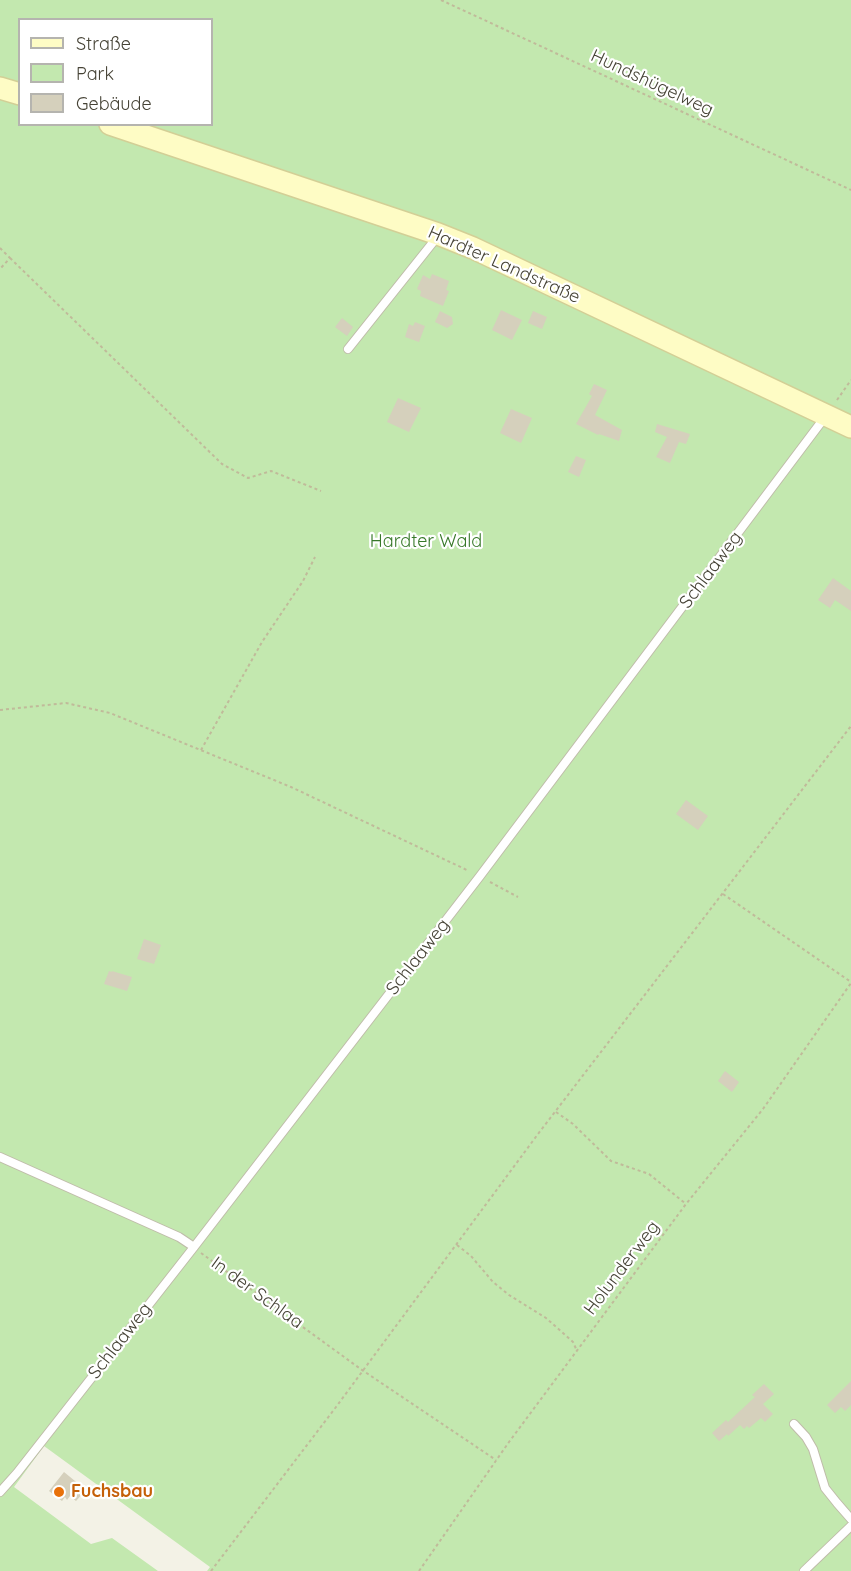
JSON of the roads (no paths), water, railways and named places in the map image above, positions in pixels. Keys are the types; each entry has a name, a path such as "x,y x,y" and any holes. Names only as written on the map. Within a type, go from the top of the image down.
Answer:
{"main road":[{"path":"0,88 18,93"},
{"name":"Hardter Landstraße","path":"116,126 438,234 473,248 830,409 851,427"}],"lane":[{"path":"348,349 438,234"},
{"name":"Schlaaweg","path":"0,1492 194,1247 480,876 830,409"},
{"name":"In der Schlaa","path":"0,1157 179,1237 194,1247"},
{"path":"794,1424 813,1449 825,1488 851,1519"},
{"path":"804,1571 851,1526"}],"place":[{"name":"Fuchsbau","path":"59,1492"}],"park label":[{"name":"Hardter Wald","path":"426,542"}]}
